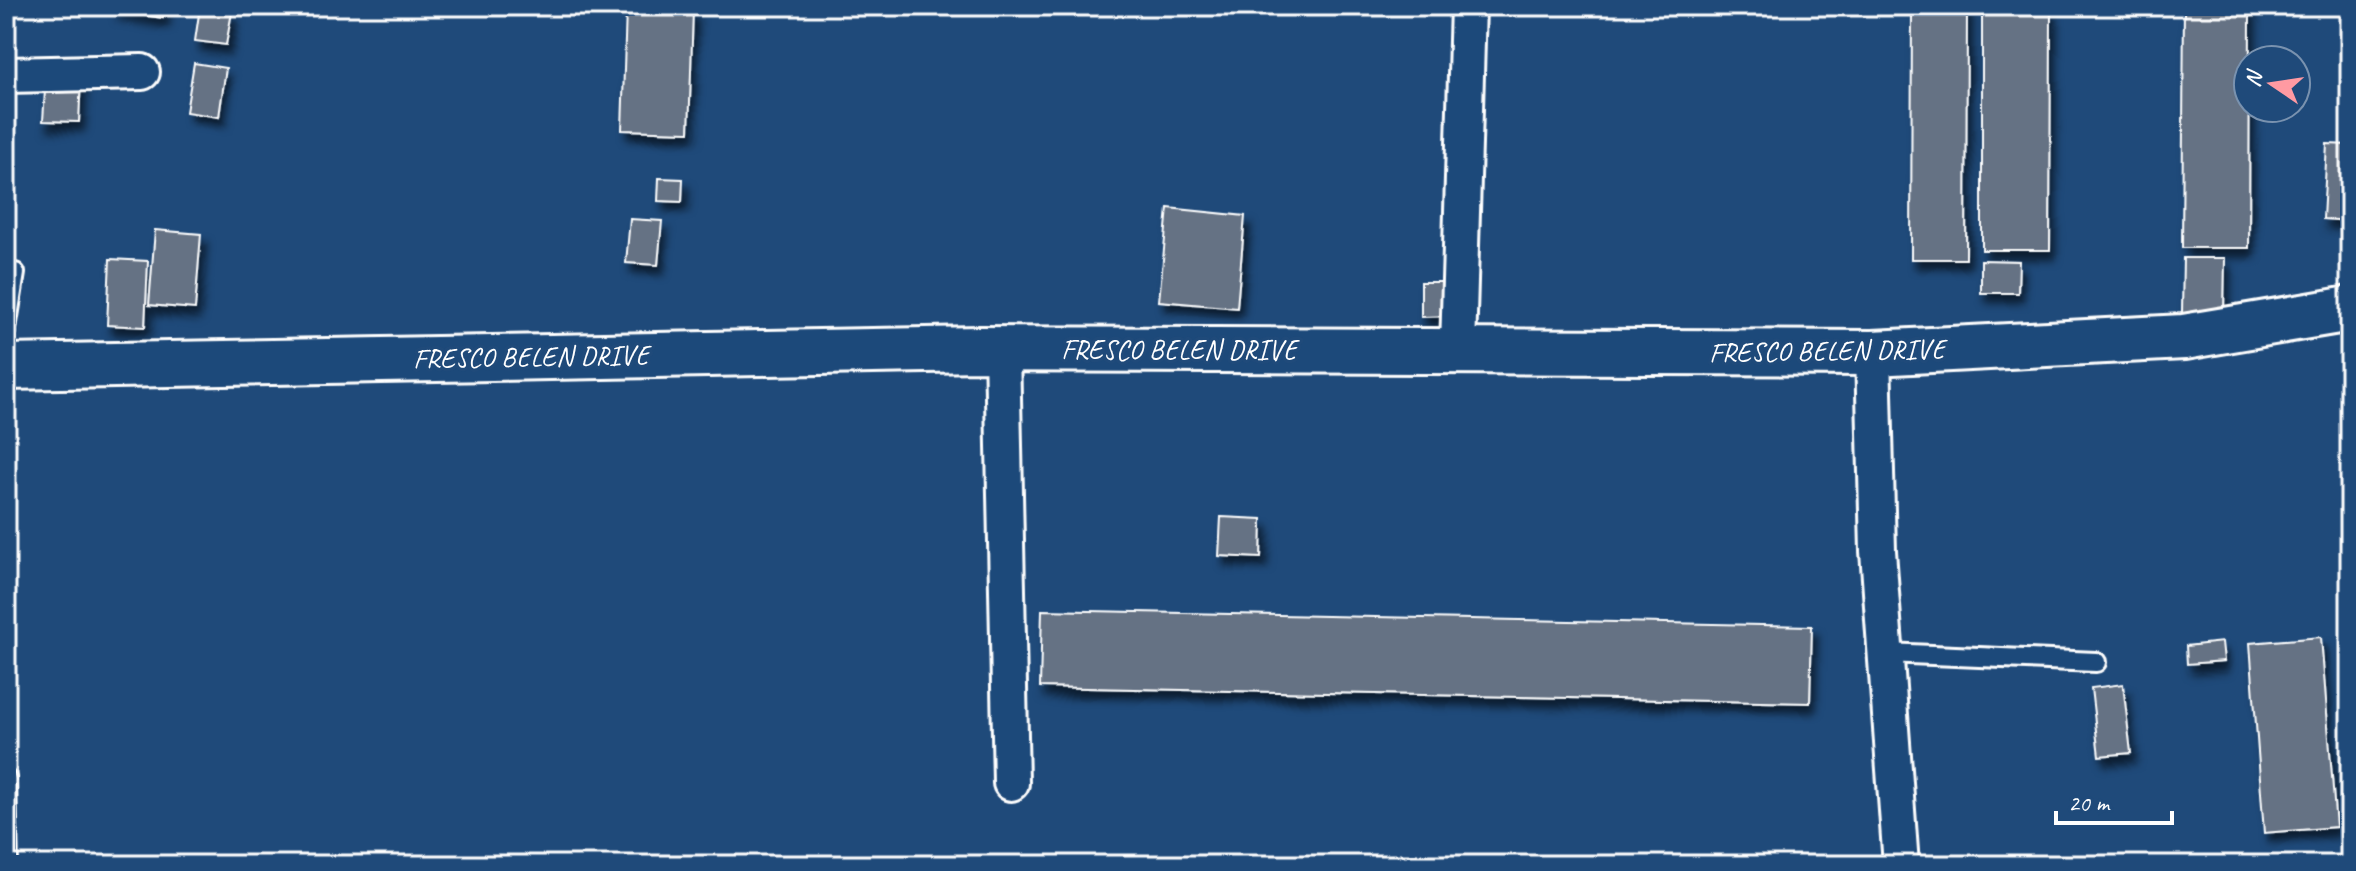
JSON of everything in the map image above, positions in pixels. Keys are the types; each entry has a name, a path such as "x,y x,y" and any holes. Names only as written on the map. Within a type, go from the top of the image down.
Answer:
{"street":[{"path":"1458,349 1468,6"},
{"path":"6,75 142,72"},
{"name":"FRESCO BELEN DRIVE","path":"6,367 1002,349 1873,353 2184,337 2350,309"},
{"path":"1002,349 1011,783"},
{"path":"1873,353 1878,551 1901,865"}],"lane":[{"path":"6,329 15,273"},
{"path":"1886,653 2096,662"},
{"path":"6,779 8,865"}],"building":[{"path":"114,6 165,6 163,18 113,10"},
{"path":"1912,6 1967,6 1966,259 1911,259"},
{"path":"2184,6 2250,6 2250,44 2232,44 2232,124 2250,124 2249,248 2182,248"},
{"path":"200,7 232,12 226,45 195,41"},
{"path":"1982,8 2051,9 2050,250 1982,250"},
{"path":"626,9 693,10 689,132 622,130"},
{"path":"194,63 226,68 219,117 186,112"},
{"path":"46,75 81,77 79,122 43,121"},
{"path":"2327,144 2350,145 2350,221 2323,219"},
{"path":"659,178 683,179 682,202 658,201"},
{"path":"1168,208 1245,216 1237,308 1159,301"},
{"path":"630,219 662,221 658,265 626,263"},
{"path":"155,230 201,234 195,309 149,305"},
{"path":"2183,258 2225,258 2224,313 2182,313"},
{"path":"110,259 148,261 145,327 107,325"},
{"path":"1981,260 2019,261 2018,293 1981,293"},
{"path":"1421,282 1450,282 1451,316 1421,317"},
{"path":"1221,517 1262,519 1261,558 1219,556"},
{"path":"1042,610 1812,626 1810,703 1040,687"},
{"path":"2321,637 2336,827 2264,833 2250,643"},
{"path":"2222,642 2224,661 2187,664 2186,646"},
{"path":"2123,684 2131,753 2099,756 2091,688"}]}
